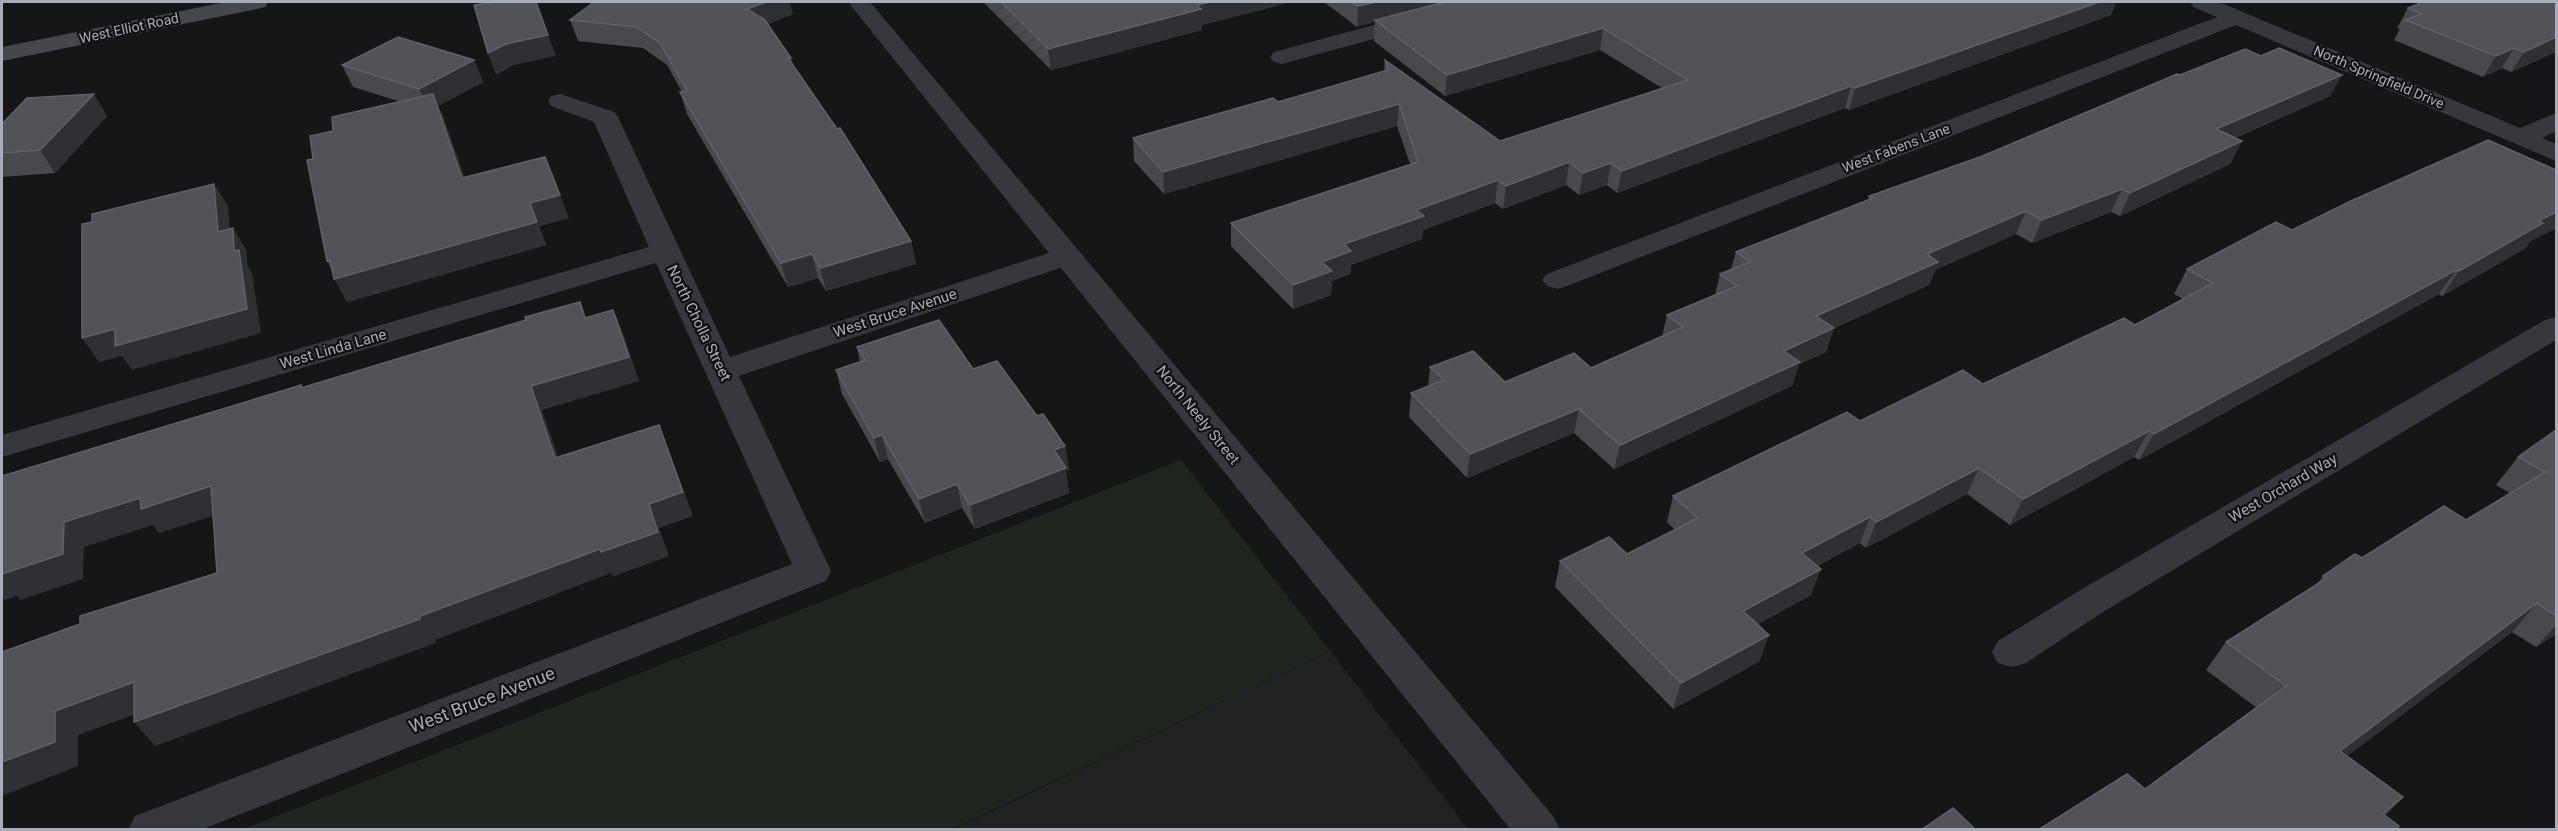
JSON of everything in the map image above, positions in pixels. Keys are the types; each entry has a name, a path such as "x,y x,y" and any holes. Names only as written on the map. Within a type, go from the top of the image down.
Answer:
{"main road":[{"name":"West Elliot Road","path":"2,54 257,2"}],"street":[{"name":"North Neely Street","path":"859,2 1538,830"},
{"path":"1282,57 1483,2"},
{"name":"North Springfield Drive","path":"2201,2 2556,153"},
{"name":"West Fabens Lane","path":"1557,280 2237,17"},
{"name":"North Cholla Street","path":"560,100 605,117 664,252 722,370 813,571"},
{"path":"2521,138 2556,121"},
{"name":"West Linda Lane","path":"2,446 664,252"},
{"name":"West Bruce Avenue","path":"722,370 1068,256"},
{"name":"West Orchard Way","path":"2012,652 2090,602 2556,327"},
{"name":"West Bruce Avenue","path":"150,830 813,571"}],"shaded area":[{"path":"1181,460 1330,651 952,829 244,829"},
{"path":"1330,651 1468,829 952,830"}],"building":[{"path":"494,2 536,2 548,35 506,44 488,53 474,5"},
{"path":"594,2 766,2 747,9 765,20 837,129 840,128 911,241 820,268 812,254 781,263 680,92 687,91 660,43 636,27 570,20"},
{"path":"1001,2 1211,2 1197,5 1201,9 1048,49"},
{"path":"1351,2 1376,2 1358,6"},
{"path":"1445,2 2099,2 1855,88 1851,86 1622,171 1611,163 1583,173 1569,162 1506,186 1498,180 1416,210 1424,216 1344,244 1351,251 1322,262 1332,271 1293,285 1231,223 1418,162 1399,104 1163,172 1133,138 1273,98 1278,102 1388,70 1385,60 1500,141 1688,80 1603,28 1447,75 1375,20"},
{"path":"2423,2 2556,2 2556,37 2524,52 2514,48 2496,56 2405,20 2421,14 2408,8"},
{"path":"398,37 474,60 419,89 342,65"},
{"path":"2279,48 2342,75 2216,129 2242,141 2130,193 2122,189 2042,220 2026,211 1927,254 1938,262 1816,316 1834,328 1784,351 1800,362 1620,445 1579,409 1470,454 1411,393 1444,380 1430,367 1473,351 1505,382 1574,353 1591,368 1683,327 1667,315 1737,286 1720,274 1750,262 1736,252 1873,198 1869,196 1980,157 2177,74 2180,75 2245,49 2261,56"},
{"path":"94,94 40,150 2,153 2,124 27,98"},
{"path":"433,94 462,178 545,157 560,195 530,203 537,222 334,279 330,260 327,261 307,160 313,159 310,136 333,131 332,117"},
{"path":"2488,140 2556,170 2556,212 2539,221 2543,223 2459,271 2456,270 2154,434 2149,431 2023,499 1979,468 1876,522 1870,517 1802,553 1821,569 1743,611 1769,635 1681,683 1560,561 1609,537 1627,554 1698,518 1673,496 1847,412 1860,421 1963,370 1983,384 2124,318 2135,325 2213,283 2187,269 2276,222 2292,230"},
{"path":"214,184 218,232 233,228 234,251 239,250 247,309 115,346 115,329 82,338 82,224 92,222 92,214"},
{"path":"580,302 585,318 613,310 629,357 531,386 555,458 659,425 683,492 649,504 658,532 601,552 600,549 420,616 420,619 134,722 134,682 55,711 55,742 2,762 2,652 80,624 80,616 217,573 211,486 141,509 140,498 64,522 63,554 2,574 2,476 301,385 301,388 526,320 525,317"},
{"path":"939,320 973,369 997,361 1037,416 1043,414 1065,446 1054,450 1066,468 970,505 957,484 919,499 882,435 874,438 836,370 865,360 857,347"},
{"path":"2556,430 2556,616 2537,603 2340,751 2403,797 2383,814 2399,826 2395,830 2038,830 2127,774 2145,789 2286,686 2226,642 2327,578 2323,576 2355,554 2362,558 2444,506 2466,520 2545,472 2518,457"},
{"path":"1953,808 1976,830 1921,830"}]}
